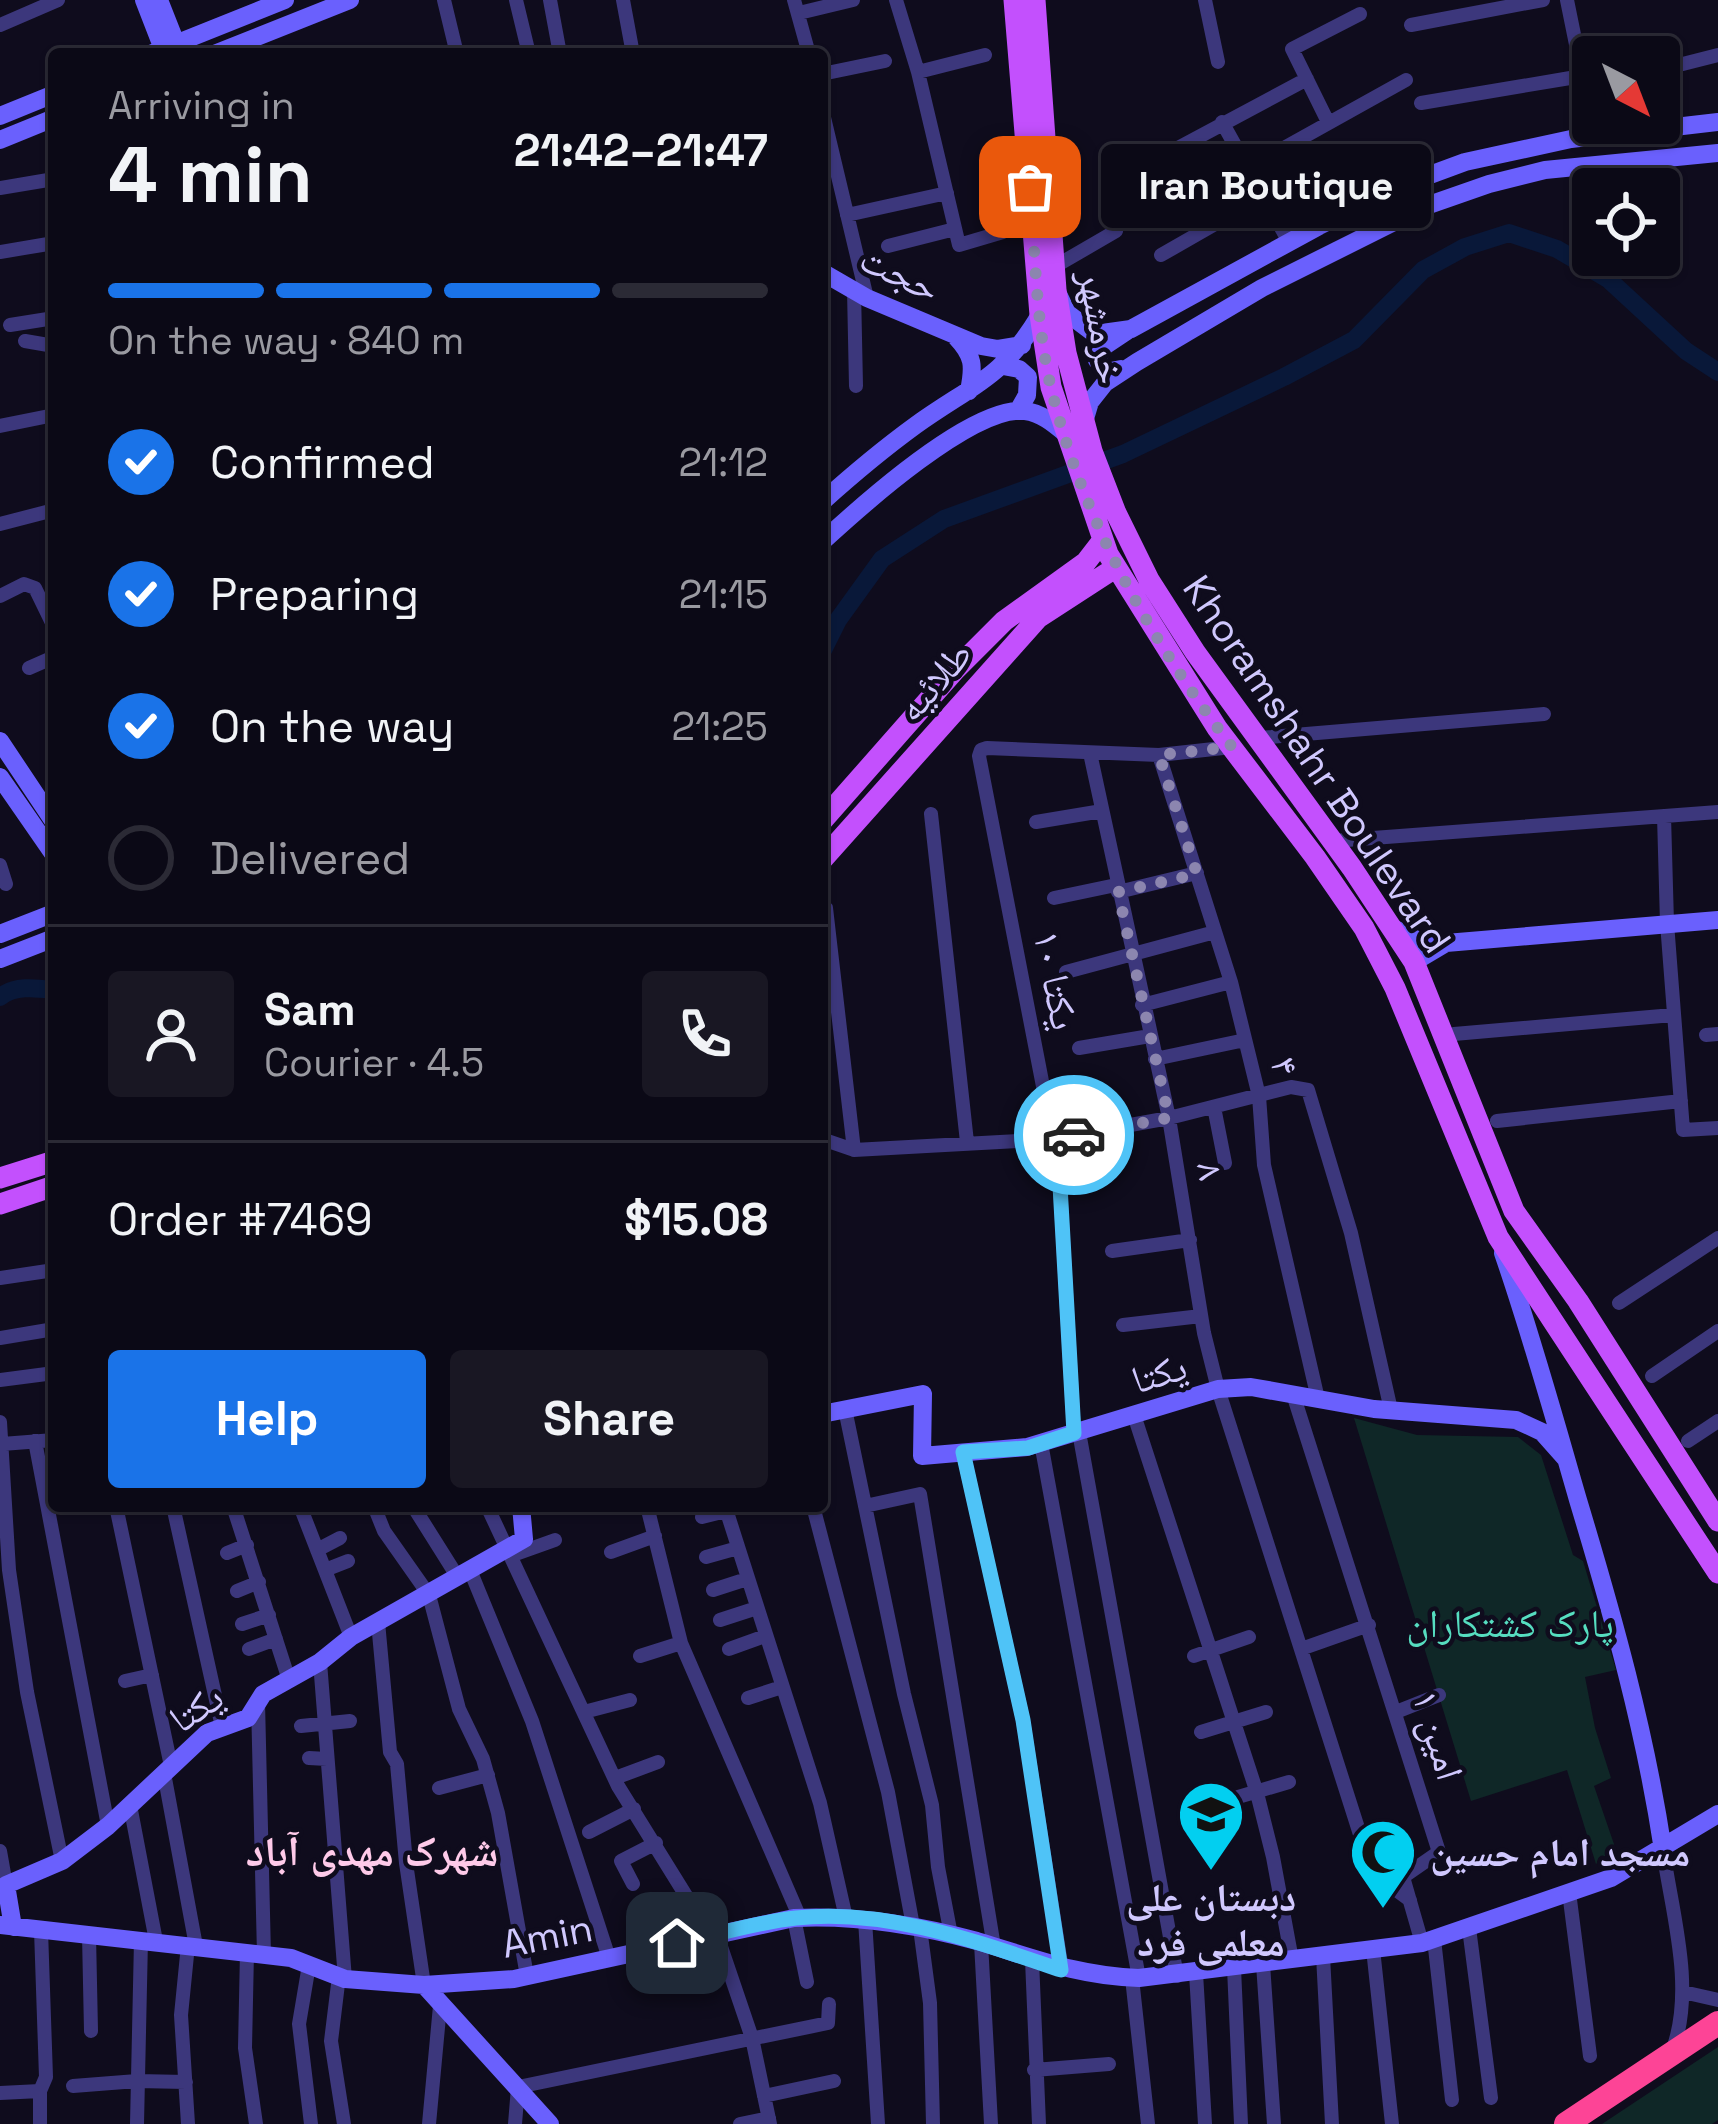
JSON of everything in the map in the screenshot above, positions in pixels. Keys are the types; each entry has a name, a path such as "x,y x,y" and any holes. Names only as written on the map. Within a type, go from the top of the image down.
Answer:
{"highway":[{"path":"1566,2124 1718,2024"}],"main road":[{"path":"1014,0 1035,112"},
{"name":"خرمشهر","path":"1035,0 1040,315 1051,387 1075,427"},
{"name":"خرمشهر","path":"1035,112 1075,427 1094,488"},
{"path":"1094,488 1102,540 1115,568 1232,747 1364,928 1395,988 1498,1237 1718,1573"},
{"name":"Khoramshahr Boulevard","path":"1094,488 1195,652 1334,841 1414,962 1514,1211 1578,1301 1718,1521"},
{"name":"طلائیه","path":"828,814 955,670 1004,621 1086,562 1102,540"},
{"name":"طلائیه","path":"828,853 1038,618 1115,568"},
{"path":"0,1178 48,1163"},
{"path":"0,1204 48,1188"}],"street":[{"path":"0,25 26,6 58,0"},
{"path":"144,0 165,45"},
{"path":"159,0 165,45"},
{"path":"165,45 285,0 294,24"},
{"path":"230,48 350,0"},
{"path":"444,0 456,48"},
{"path":"516,0 528,48"},
{"path":"550,0 559,48"},
{"path":"623,0 632,48"},
{"path":"806,48 796,6 853,0"},
{"path":"896,0 959,245 1003,232"},
{"path":"1205,0 1218,62"},
{"path":"1411,25 1487,5 1544,0"},
{"path":"1567,0 1576,36"},
{"path":"1328,120 1292,49 1360,14"},
{"path":"918,72 985,55"},
{"path":"1680,65 1718,55"},
{"path":"828,73 885,61"},
{"path":"1107,186 1306,80"},
{"path":"1248,168 1406,80"},
{"path":"1421,103 1572,86"},
{"path":"0,116 48,96"},
{"path":"0,140 48,120"},
{"path":"1222,122 1289,242"},
{"path":"1680,128 1718,122"},
{"path":"1697,126 1697,158"},
{"path":"1136,362 1109,373 1096,359 1103,347 1131,329 1400,186 1465,161 1572,139"},
{"path":"828,537 924,457 979,423 1018,411 1075,427 1105,383 1136,362 1262,288 1426,206 1545,170 1718,154"},
{"path":"829,167 848,215 861,294 856,386"},
{"path":"0,188 48,180"},
{"path":"848,215 946,193"},
{"path":"1160,255 1264,196"},
{"path":"888,246 955,230"},
{"path":"1116,231 1055,279 1067,313 1084,328 1095,334 1131,329"},
{"path":"0,252 48,244"},
{"name":"حجت","path":"828,275 981,346 1022,345"},
{"path":"828,497 921,422 1003,366 1040,315"},
{"path":"10,325 48,319"},
{"path":"951,332 972,354 969,392"},
{"path":"26,341 48,345"},
{"path":"1003,366 1028,376 1027,395 1018,411"},
{"path":"0,426 48,416"},
{"path":"850,477 870,499"},
{"path":"0,524 48,512"},
{"path":"0,596 24,584 35,588 48,614"},
{"path":"28,668 48,660"},
{"path":"1258,738 1544,714"},
{"path":"0,741 48,813"},
{"path":"1090,753 1159,755 1232,747"},
{"name":"۱۰ یکتا","path":"1090,753 987,748 979,756 1059,1168 1077,1433 1187,1975 1205,2124"},
{"name":"۸","path":"1090,753 1169,1118 1218,1389 1372,1872 1410,1900"},
{"name":"۴","path":"1159,755 1231,982 1259,1096 1264,1166 1318,1399"},
{"path":"0,777 48,846"},
{"path":"1036,822 1102,811"},
{"path":"1334,841 1718,812"},
{"path":"931,814 967,1142"},
{"path":"1664,816 1683,1130 1718,1128"},
{"path":"0,865 6,884"},
{"path":"1054,898 1197,874"},
{"path":"0,934 48,915"},
{"path":"1391,927 1423,943 1446,943 1718,920"},
{"path":"828,925 854,1150"},
{"path":"1066,972 1215,932"},
{"path":"0,959 48,940"},
{"path":"1414,962 1446,943"},
{"path":"1142,1004 1231,982"},
{"path":"1454,1034 1673,1015"},
{"path":"1079,1048 1150,1036"},
{"path":"1155,1059 1245,1040"},
{"path":"828,1141 854,1150 1053,1139 1169,1118 1291,1087 1308,1090 1347,1215 1391,1411"},
{"path":"1497,1121 1681,1101"},
{"path":"1214,1107 1225,1163"},
{"path":"1498,1237 1539,1358 1626,1661 1652,1773 1683,1992 1682,2023 1671,2054"},
{"path":"1619,1304 1718,1238"},
{"path":"1112,1252 1190,1240"},
{"path":"0,1278 48,1271"},
{"path":"1124,1325 1202,1316"},
{"path":"0,1338 48,1330"},
{"path":"1652,1376 1712,1335"},
{"path":"0,1380 48,1374"},
{"name":"یکتا","path":"828,1413 923,1394 922,1456 1041,1443 1218,1389 1251,1387 1391,1411 1516,1420 1542,1432 1566,1459"},
{"name":"امین ۱","path":"1293,1394 1439,1852 1403,1876 1410,1900"},
{"path":"845,1409 914,1740 932,1805 951,1935"},
{"path":"1134,1415 1256,1792 1292,1960"},
{"path":"1688,1441 1718,1421"},
{"path":"0,1422 9,1570 27,1692 62,1862"},
{"path":"2,1444 48,1441"},
{"path":"35,1442 48,1510"},
{"path":"1041,1443 1136,1978 1148,2124"},
{"path":"963,1452 1023,1720 1061,1970"},
{"path":"865,1506 920,1494 988,1945 991,2124"},
{"path":"48,1512 108,1826"},
{"path":"117,1512 152,1675 192,1946 181,2015 188,2124"},
{"path":"174,1512 222,1727"},
{"path":"215,1515 222,1512"},
{"path":"236,1512 289,1680"},
{"path":"302,1512 351,1637"},
{"path":"376,1512 384,1531 429,1595 459,1709 488,1775 527,1976"},
{"path":"417,1512 463,1573 532,1721 609,1958"},
{"path":"491,1512 615,1778 714,1935 752,2038 770,2121 740,2124"},
{"path":"512,1552 524,1539 522,1512"},
{"path":"648,1512 681,1643 797,1918 807,1982"},
{"path":"702,1517 715,1512"},
{"path":"726,1512 855,1919 878,2124"},
{"path":"815,1512 888,1792 916,1927 930,2003 933,2124"},
{"path":"610,1552 655,1537"},
{"path":"316,1550 340,1538"},
{"path":"512,1552 555,1540"},
{"path":"227,1553 247,1546"},
{"path":"706,1557 738,1548"},
{"name":"یکتا","path":"6,1885 62,1862 108,1826 207,1733 248,1718 263,1694 463,1573 512,1552"},
{"path":"325,1570 348,1561"},
{"path":"713,1590 747,1579"},
{"path":"237,1591 259,1582"},
{"path":"720,1620 757,1608"},
{"path":"242,1624 268,1615"},
{"path":"378,1622 390,1752 397,1764 424,1985 550,2124"},
{"path":"1301,1649 1369,1625"},
{"path":"729,1648 765,1636"},
{"path":"1194,1657 1250,1637"},
{"path":"249,1649 276,1639"},
{"path":"640,1656 681,1643"},
{"path":"320,1662 342,1978 331,2041 344,2124"},
{"path":"125,1682 152,1675"},
{"path":"748,1698 782,1687"},
{"path":"1396,1712 1439,1695"},
{"path":"584,1712 630,1700"},
{"path":"256,2124 245,2048 255,1953 258,1702"},
{"path":"1202,1732 1266,1712"},
{"path":"301,1726 350,1721"},
{"path":"309,1758 327,1759"},
{"path":"615,1778 658,1762"},
{"path":"439,1788 488,1775"},
{"path":"1221,1802 1289,1782"},
{"path":"130,1805 148,1941 136,2124"},
{"path":"589,1832 634,1809"},
{"name":"Amin","path":"7,1926 255,1953 342,1978 424,1985 527,1976 797,1918 855,1919 951,1935 1061,1970 1099,1977 1187,1975 1428,1941 1611,1878 1718,1814"},
{"path":"633,1884 621,1861 656,1843"},
{"path":"0,1851 7,1926"},
{"path":"1569,1892 1590,2056"},
{"path":"1410,1900 1428,1941 1452,2100"},
{"path":"1469,1928 1491,2098"},
{"path":"40,2124 40,2092 46,2077 41,1930"},
{"path":"89,1935 91,2032"},
{"path":"1373,1949 1392,2124"},
{"path":"1323,1956 1331,2124"},
{"path":"1032,1960 1039,2124"},
{"path":"1263,1964 1274,2124"},
{"path":"308,1965 299,2024 311,2124"},
{"path":"1234,1968 1240,2124"},
{"path":"1683,1992 1718,2000"},
{"path":"518,2087 827,2023 829,2004"},
{"path":"429,2124 440,2006"},
{"path":"1034,2070 1109,2064"},
{"path":"73,2086 137,2080 186,2082"},
{"path":"764,2096 833,2081"},
{"path":"515,2124 518,2087"},
{"path":"0,2093 40,2092"}],"green space":[{"name":"پارک کشتکاران","path":"1354,1418 1417,1435 1518,1437 1541,1455 1573,1555 1583,1561 1616,1670 1585,1677 1611,1778 1594,1786 1615,1847 1596,1864 1567,1770 1471,1801"},
{"path":"1718,2047 1718,2120 1712,2124 1602,2124"}],"waterway":[{"path":"828,640 882,559 944,519 1123,454 1284,377 1354,340 1423,270 1465,247 1509,233 1557,249 1608,279 1686,351 1718,372"},
{"path":"0,997 19,989 48,989"}],"way so far":[{"path":"1030,187 1051,387 1102,540 1137,606 1232,747 1159,755 1197,874 1118,892 1169,1118 1074,1135"}],"place":[{"name":"Iran Boutique","path":"1030,187"},
{"name":"دبستان علی معلمی فرد","path":"1211,1873"},
{"name":"مسجد امام حسین","path":"1383,1911"}],"district":[{"name":"شهرک مهدی آباد","path":"372,1851"}],"route":[{"path":"677,1943 824,1916 913,1926 1061,1970 1023,1720 963,1452 1028,1448 1074,1433 1059,1168 1053,1139 1074,1135"}]}
